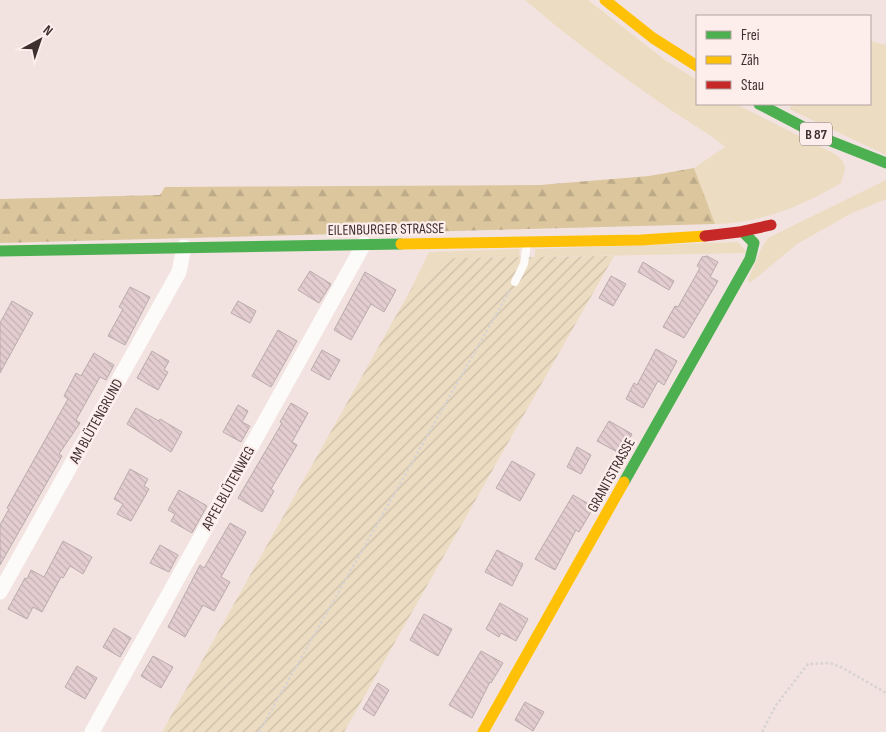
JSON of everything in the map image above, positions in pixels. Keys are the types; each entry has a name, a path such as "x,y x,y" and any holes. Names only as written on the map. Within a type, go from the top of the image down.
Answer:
{"street":[{"path":"605,0 653,38 696,65"},
{"name":"B 87","path":"760,105 828,140 880,161"},
{"name":"EILENBURGER STRASSE","path":"0,251 651,240 744,233 771,225"},
{"name":"GRANITSTRASSE","path":"486,731 750,259 754,243 744,233"},
{"name":"APFELBLÜTENWEG","path":"92,732 364,244"},
{"name":"AM BLÜTENGRUND","path":"0,592 179,272 184,247"}],"lane":[{"path":"515,282 524,264 528,242"}],"path":[{"path":"259,732 515,282"},
{"path":"762,732 776,705 808,664 830,663 843,668 886,693"}],"shaded area":[{"path":"525,0 588,0 665,60 696,79 696,105 738,105 835,154 845,167 841,183 812,199 781,212 748,221 715,224 694,168 725,147 611,68"},
{"path":"871,41 886,45 886,155 789,109 792,105 871,105"},
{"path":"886,180 886,199 852,213 797,244 750,283 748,280 761,249 768,238"},
{"path":"738,242 747,253 535,257 535,249"},
{"path":"519,249 520,257 454,258 411,289 429,252"},
{"path":"614,256 344,732 162,732 411,289 454,258"}],"green space":[{"path":"694,168 715,224 0,243 0,199 160,195 165,187 540,185 649,176"}],"building":[{"path":"707,256 718,262 710,277 718,281 684,338 663,327 675,306 678,307 700,268 697,266 702,257"},
{"path":"643,262 674,281 669,290 638,272"},
{"path":"310,271 331,284 319,303 298,290"},
{"path":"365,272 396,290 384,312 371,304 351,340 334,330"},
{"path":"611,276 626,284 613,306 599,298"},
{"path":"130,287 150,297 125,345 108,336 123,309 119,307"},
{"path":"12,301 33,313 0,373 0,323"},
{"path":"238,301 256,311 250,323 231,313"},
{"path":"278,330 297,341 271,387 252,376"},
{"path":"656,349 677,361 664,385 658,381 643,408 626,399 634,383 637,385"},
{"path":"322,350 340,360 329,380 311,370"},
{"path":"152,351 169,361 164,370 168,372 158,390 137,378"},
{"path":"94,353 114,365 106,380 100,377 76,420 80,423 59,454 62,456 0,565 0,525 9,509 7,508 68,399 64,396 76,373 81,376"},
{"path":"291,403 308,413 292,442 297,445 271,489 274,491 262,512 238,498 282,423 280,422"},
{"path":"238,405 248,411 242,422 250,426 241,442 223,432"},
{"path":"136,408 182,432 171,452 127,424"},
{"path":"609,421 632,434 621,454 597,441"},
{"path":"577,447 591,455 581,474 567,467"},
{"path":"512,461 535,474 520,501 496,488"},
{"path":"130,469 148,479 144,486 149,489 131,521 117,514 123,504 114,499"},
{"path":"179,490 207,506 192,533 171,521 175,514 168,510"},
{"path":"573,495 594,507 579,532 576,530 555,570 535,559"},
{"path":"230,523 246,532 221,577 230,582 214,611 203,605 185,637 168,627 200,565 204,568"},
{"path":"63,541 92,557 83,574 70,566 63,578 61,577 42,612 33,607 27,619 8,609 31,570 44,577"},
{"path":"160,545 178,555 169,572 150,563"},
{"path":"497,550 523,564 512,586 485,572"},
{"path":"500,603 528,619 516,641 501,633 499,637 486,629"},
{"path":"424,614 452,629 438,656 410,640"},
{"path":"114,628 131,638 120,657 103,647"},
{"path":"481,651 503,663 490,682 472,718 449,705"},
{"path":"153,656 173,667 161,688 141,676"},
{"path":"77,666 97,678 85,699 65,687"},
{"path":"378,683 389,690 374,716 363,709"},
{"path":"525,702 544,712 533,731 515,720"}],"traffic: fast":[{"path":"761,105 828,140 886,163"},
{"path":"624,482 750,259 754,243 744,233"},
{"path":"0,251 401,244"}],"traffic: slow":[{"path":"605,0 653,38 696,65"},
{"path":"401,244 641,240 705,236"},
{"path":"483,732 624,482"}],"traffic: jam":[{"path":"705,236 739,232 771,225"}]}
